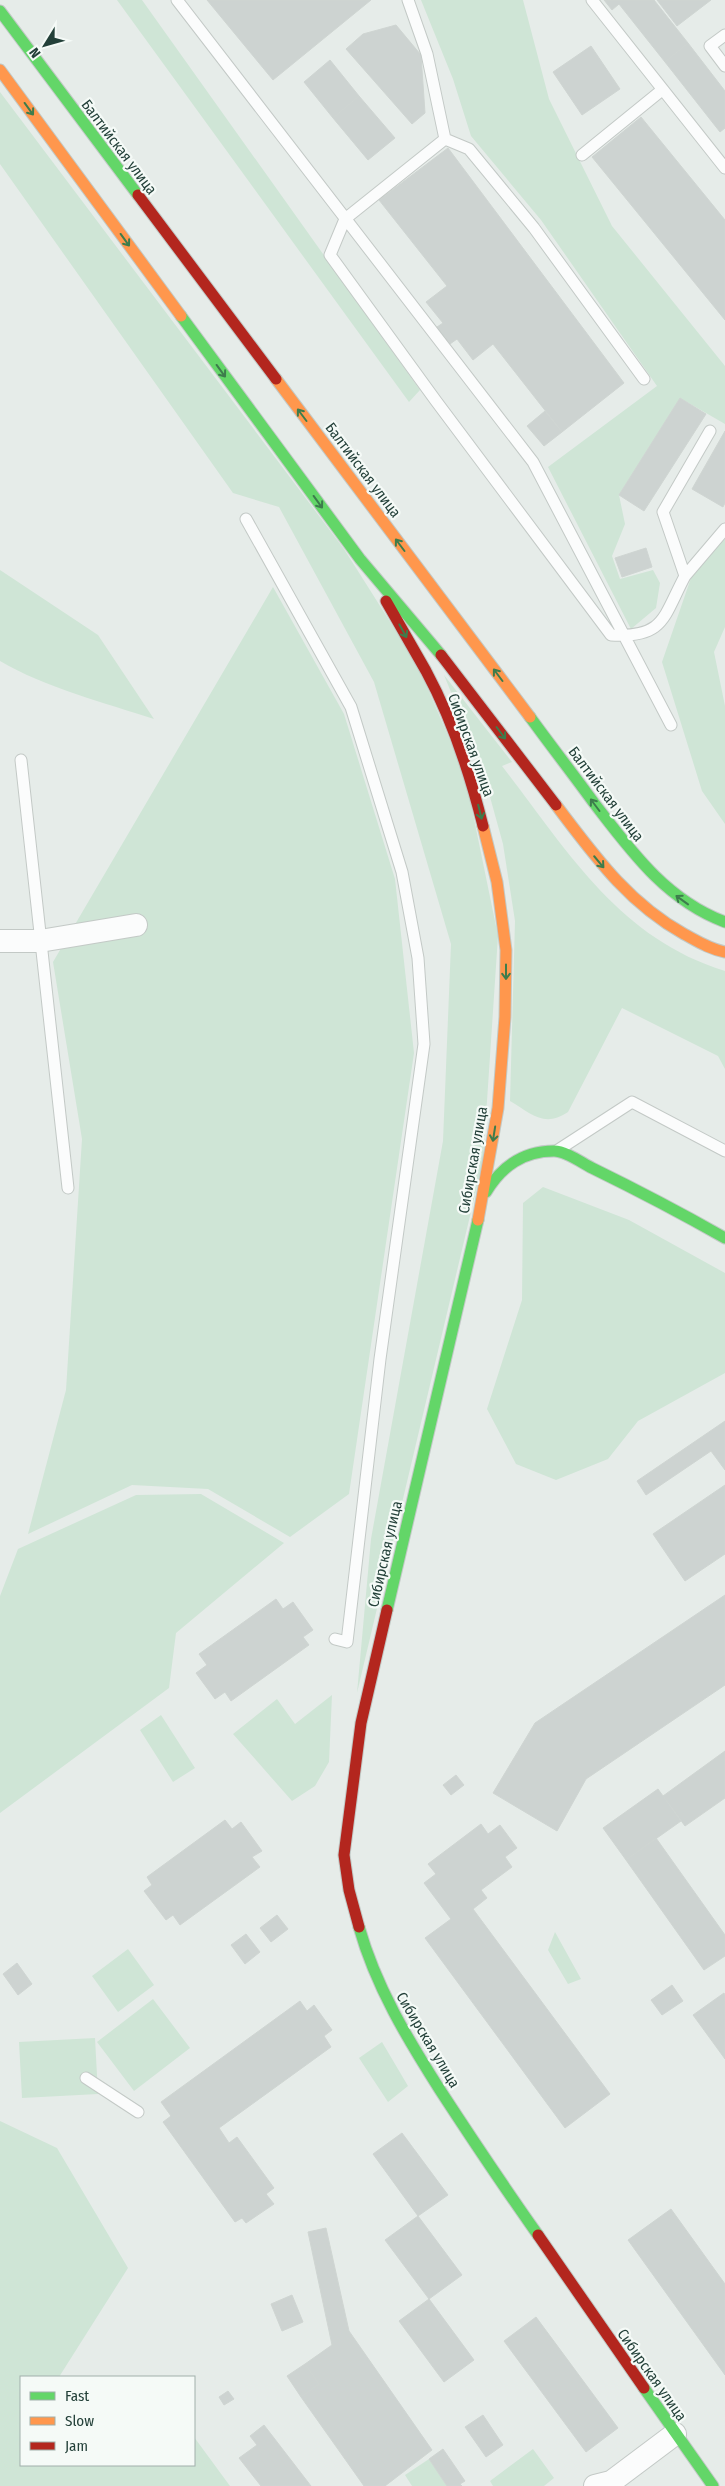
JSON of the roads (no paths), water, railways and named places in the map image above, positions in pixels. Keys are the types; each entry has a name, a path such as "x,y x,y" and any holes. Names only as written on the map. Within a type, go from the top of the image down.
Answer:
{"main road":[{"name":"Балтийская улица","path":"0,11 625,844 650,874 683,902 725,922"},
{"path":"0,70 360,560 445,660 599,862 631,897 672,927 711,949 725,952"},
{"name":"Сибирская улица","path":"360,560 427,673 453,732 472,782 497,882 506,950 505,1017 498,1108 483,1198 361,1723 344,1855 349,1890 363,1941 381,1988 399,2025 481,2154 713,2486"},
{"path":"483,1198 491,1182 510,1162 521,1155 537,1151 557,1151 667,1205 725,1238"}],"street":[{"path":"0,942 40,941 136,925"},
{"path":"595,2486 610,2482 675,2434"}],"lane":[{"path":"177,0 533,462 626,636 671,725"},
{"path":"408,0 427,54 444,139"},
{"path":"592,0 725,168"},
{"path":"725,35 710,46 725,66"},
{"path":"582,155 662,90"},
{"path":"444,139 345,219 330,255 436,401 612,635 644,634 659,625 685,576 725,530"},
{"path":"444,139 469,149 534,228 644,380"},
{"path":"685,576 664,512 710,431"},
{"path":"246,519 351,707 402,872 418,958 424,1044 380,1359 348,1642 335,1638"},
{"path":"21,760 68,1188"},
{"path":"557,1151 632,1102 725,1151"},
{"path":"86,2078 138,2112"}]}
